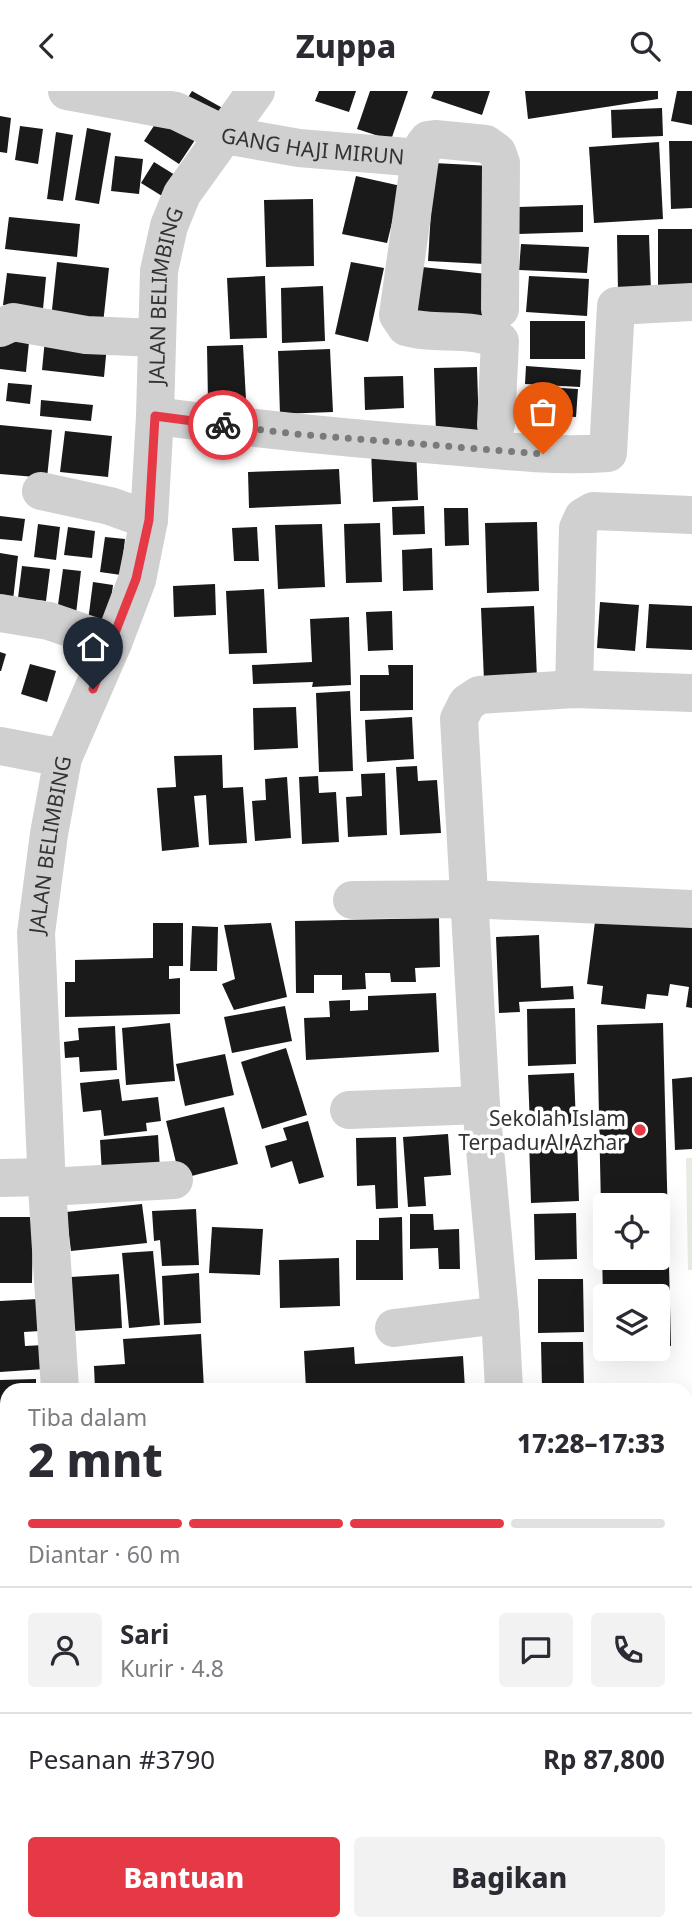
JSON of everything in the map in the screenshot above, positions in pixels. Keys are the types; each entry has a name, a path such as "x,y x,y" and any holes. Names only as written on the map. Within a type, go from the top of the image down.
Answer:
{"street":[{"name":"GANG HAJI MIRUN","path":"68,91 176,111 225,135 299,148 420,158 398,315 406,327 419,331 489,335 500,341 496,425"},
{"name":"JALAN BELIMBING","path":"60,1383 36,933 49,834 63,758 113,643 136,579 149,520 159,271 169,226 182,194 256,91"},
{"path":"420,158 424,145 428,140 435,139 486,144 497,152 501,163 500,309"},
{"path":"155,416 296,434 568,456 608,453 616,306 692,302"},
{"path":"0,328 13,322 86,335 156,338"},
{"path":"41,491 110,506 149,520"},
{"path":"575,689 578,528 583,517 593,511 692,515"},
{"path":"0,613 49,621 113,643"},
{"path":"504,1383 481,1105 459,719 467,703 479,695 575,689 692,693"},
{"path":"0,746 63,758"},
{"path":"352,900 468,899 692,909"},
{"path":"349,1110 481,1105"},
{"path":"0,1178 47,1182 174,1180"},
{"path":"394,1328 500,1315"}],"shaded area":[{"path":"686,1158 692,1158 692,1270 688,1270"}],"building":[{"path":"192,91 228,111 218,127 182,107"},
{"path":"319,91 356,91 349,112 315,101"},
{"path":"370,91 408,91 391,140 357,129"},
{"path":"434,91 490,91 482,115 431,98"},
{"path":"525,91 658,91 658,99 528,119"},
{"path":"677,91 692,91 692,125 671,121"},
{"path":"662,108 663,136 612,138 611,110"},
{"path":"0,116 11,118 7,153 0,152"},
{"path":"159,118 195,140 179,164 144,141"},
{"path":"20,126 43,129 38,164 15,160"},
{"path":"87,128 111,133 99,204 75,200"},
{"path":"56,132 73,135 63,201 47,199"},
{"path":"669,141 692,141 692,208 671,209"},
{"path":"659,142 663,219 594,223 589,147"},
{"path":"115,156 143,159 139,194 111,191"},
{"path":"154,162 175,175 162,196 141,183"},
{"path":"434,163 491,166 485,264 428,261"},
{"path":"356,176 401,186 387,243 342,234"},
{"path":"313,199 314,266 266,267 264,200"},
{"path":"583,205 583,232 518,234 518,207"},
{"path":"9,217 80,224 77,257 5,249"},
{"path":"658,229 692,229 692,297 658,297"},
{"path":"617,235 649,235 651,291 618,291"},
{"path":"521,244 589,247 587,273 519,270"},
{"path":"57,262 109,268 103,324 51,319"},
{"path":"351,262 384,268 368,342 335,334"},
{"path":"422,267 487,274 482,320 417,313"},
{"path":"7,273 46,277 43,309 3,305"},
{"path":"265,276 267,338 230,339 227,278"},
{"path":"529,276 589,279 587,316 526,312"},
{"path":"323,286 325,341 282,343 281,288"},
{"path":"530,321 585,321 585,359 530,359"},
{"path":"0,339 29,342 26,372 0,369"},
{"path":"45,339 107,345 104,377 42,370"},
{"path":"243,345 246,400 208,402 207,346"},
{"path":"330,349 333,412 280,414 278,351"},
{"path":"526,366 581,370 580,387 525,384"},
{"path":"477,367 479,433 436,434 434,368"},
{"path":"403,376 404,408 365,410 364,377"},
{"path":"8,383 32,385 30,404 6,401"},
{"path":"528,386 578,389 576,417 525,414"},
{"path":"41,400 93,405 91,421 40,416"},
{"path":"0,425 52,430 47,478 0,474"},
{"path":"65,431 112,436 108,477 60,472"},
{"path":"416,447 418,500 373,502 371,448"},
{"path":"339,469 341,504 249,508 248,472"},
{"path":"424,506 425,534 393,535 392,507"},
{"path":"444,508 468,508 469,545 445,546"},
{"path":"0,516 25,519 22,541 0,539"},
{"path":"537,522 539,591 487,593 485,523"},
{"path":"380,523 382,582 346,583 344,524"},
{"path":"38,524 60,527 56,560 34,557"},
{"path":"322,524 325,587 278,589 275,525"},
{"path":"68,527 95,531 92,558 64,555"},
{"path":"257,527 259,561 234,561 232,528"},
{"path":"105,537 125,539 121,575 100,572"},
{"path":"432,548 433,590 403,591 402,550"},
{"path":"0,553 18,556 13,600 0,599"},
{"path":"22,566 50,569 46,601 18,598"},
{"path":"63,569 81,571 76,614 57,612"},
{"path":"93,582 113,585 108,623 88,621"},
{"path":"215,584 216,615 174,617 173,586"},
{"path":"264,589 267,653 229,654 226,591"},
{"path":"600,602 639,605 635,651 597,648"},
{"path":"649,604 692,606 692,650 646,648"},
{"path":"534,606 537,679 484,681 481,608"},
{"path":"392,611 393,650 368,651 366,612"},
{"path":"349,617 351,685 312,687 313,682 253,684 252,665 312,662 310,619"},
{"path":"0,652 6,654 1,671 0,671"},
{"path":"30,664 56,671 47,702 21,694"},
{"path":"388,665 413,665 413,710 360,711 360,675 389,675"},
{"path":"350,691 353,771 319,772 316,693"},
{"path":"296,707 298,748 254,750 253,708"},
{"path":"412,717 414,759 367,762 365,720"},
{"path":"222,755 223,788 243,787 247,843 209,845 206,795 194,796 199,847 162,851 157,788 176,787 174,756"},
{"path":"417,766 418,781 437,780 441,833 400,835 396,767"},
{"path":"385,773 387,835 348,837 346,797 362,796 361,774"},
{"path":"318,776 319,793 336,792 339,842 302,844 299,777"},
{"path":"287,777 291,838 255,841 252,801 266,800 265,779"},
{"path":"596,914 692,926 692,1008 686,1007 689,987 670,984 668,996 647,994 645,1009 601,1004 603,986 587,984"},
{"path":"439,918 440,967 415,968 416,982 391,982 390,973 365,973 366,989 342,990 342,975 314,975 314,993 296,993 295,921"},
{"path":"153,923 183,923 183,966 169,966 169,979 180,978 180,1014 65,1017 65,982 75,982 75,960 153,958"},
{"path":"271,923 287,997 234,1010 222,984 235,979 224,925"},
{"path":"192,926 218,927 217,971 190,971"},
{"path":"539,935 541,988 573,986 574,999 519,1002 520,1012 499,1013 496,937"},
{"path":"436,993 439,1052 306,1060 304,1018 330,1017 329,1001 350,1000 350,1011 368,1010 368,996"},
{"path":"285,1006 292,1041 232,1053 224,1017"},
{"path":"575,1008 576,1064 528,1066 527,1009"},
{"path":"170,1023 175,1081 126,1085 122,1028"},
{"path":"663,1023 667,1193 601,1193 597,1025"},
{"path":"115,1026 117,1070 80,1072 79,1057 65,1058 64,1042 79,1040 78,1028"},
{"path":"286,1048 307,1115 262,1129 241,1062"},
{"path":"225,1054 234,1095 185,1106 176,1064"},
{"path":"574,1073 576,1124 530,1126 528,1075"},
{"path":"692,1077 692,1149 675,1150 672,1079"},
{"path":"119,1079 122,1101 158,1097 161,1121 146,1123 147,1131 104,1136 101,1110 83,1112 80,1083"},
{"path":"224,1107 238,1164 180,1179 166,1121"},
{"path":"308,1121 324,1177 299,1184 292,1161 271,1168 265,1146 287,1140 283,1128"},
{"path":"448,1134 451,1175 424,1177 426,1206 408,1207 403,1137"},
{"path":"158,1135 160,1170 102,1174 100,1140"},
{"path":"396,1137 398,1208 376,1209 375,1185 357,1186 356,1138"},
{"path":"577,1138 579,1201 531,1203 529,1140"},
{"path":"142,1204 147,1243 71,1251 66,1212"},
{"path":"196,1209 199,1265 162,1266 160,1240 154,1241 152,1211"},
{"path":"576,1213 577,1259 535,1260 534,1214"},
{"path":"410,1214 433,1214 434,1230 459,1229 460,1269 439,1269 438,1248 410,1249"},
{"path":"0,1217 33,1217 32,1283 0,1283"},
{"path":"402,1217 403,1280 356,1280 356,1240 379,1240 379,1218"},
{"path":"212,1227 263,1229 260,1275 209,1273"},
{"path":"153,1251 160,1325 129,1328 122,1253"},
{"path":"339,1258 340,1306 280,1308 279,1260"},
{"path":"602,1270 669,1270 669,1284 603,1284"},
{"path":"199,1273 201,1323 164,1325 162,1276"},
{"path":"119,1274 122,1328 74,1331 71,1277"},
{"path":"538,1279 583,1279 584,1332 538,1333"},
{"path":"38,1299 40,1331 24,1332 25,1346 44,1345 45,1369 0,1372 0,1301"},
{"path":"201,1334 204,1383 95,1383 94,1366 125,1364 123,1339"},
{"path":"541,1342 583,1342 584,1383 542,1383"},
{"path":"354,1347 355,1364 463,1356 465,1383 306,1383 304,1351"},
{"path":"36,1379 36,1383 0,1383 0,1380"}],"way so far":[{"path":"223,425 296,434 543,454"}],"place":[{"name":"Sekolah Islam Terpadu Al Azhar","path":"640,1130"}],"route":[{"path":"93,689 136,579 149,520 155,416 223,425"}]}
